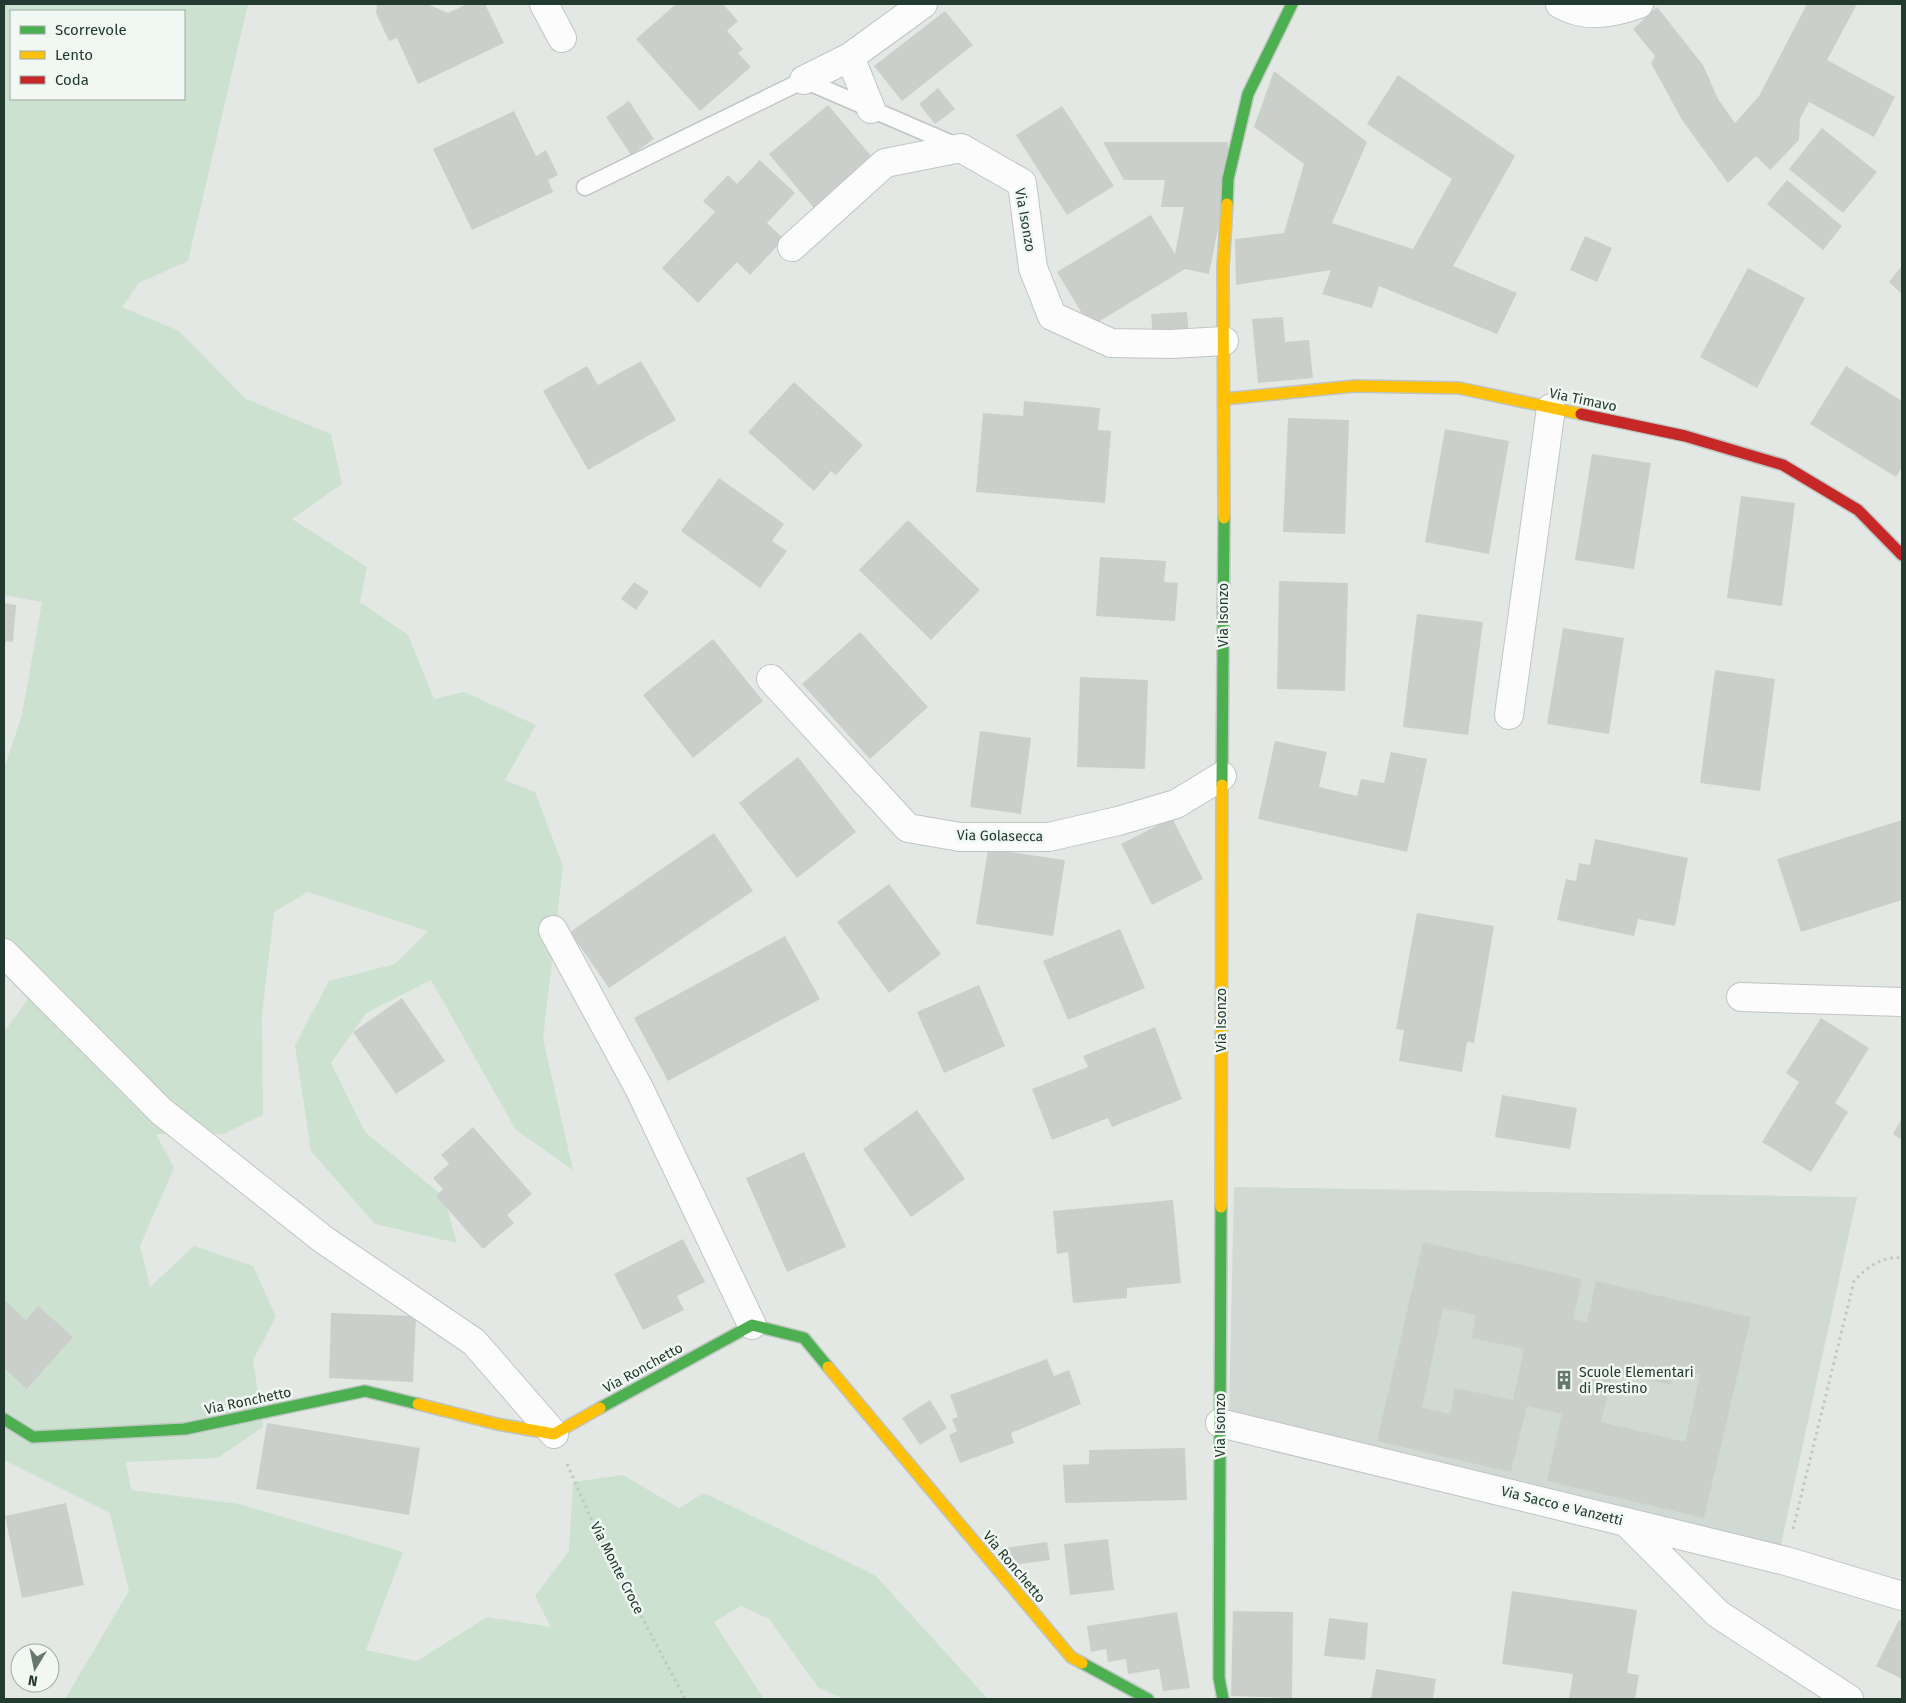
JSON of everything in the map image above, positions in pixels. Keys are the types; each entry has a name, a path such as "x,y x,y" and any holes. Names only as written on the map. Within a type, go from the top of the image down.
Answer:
{"street":[{"path":"544,4 562,38"},
{"path":"804,80 850,57 923,4"},
{"name":"Via Isonzo","path":"1223,1699 1219,1678 1224,399 1222,267 1228,179 1248,94 1292,4"},
{"path":"1560,4 1591,14 1617,12 1639,4"},
{"path":"850,57 871,109"},
{"path":"792,247 885,164 961,148"},
{"name":"Via Isonzo","path":"961,148 1022,183 1033,268 1052,316 1111,343 1171,344 1224,341"},
{"name":"Via Timavo","path":"1224,399 1355,386 1459,388 1685,436 1783,465 1858,510 1902,554"},
{"path":"1509,715 1550,408"},
{"name":"Via Golasecca","path":"771,679 908,828 960,837 1049,837 1118,821 1176,804 1222,776"},
{"path":"553,930 639,1088 752,1325"},
{"path":"4,953 160,1111 324,1240 474,1342 554,1434"},
{"path":"1741,997 1902,1002"},
{"name":"Via Ronchetto","path":"4,1419 33,1437 186,1429 365,1391 498,1424 554,1434 752,1325 804,1338 1071,1658 1148,1699"},
{"name":"Via Sacco e Vanzetti","path":"1220,1423 1786,1561 1902,1596"},
{"path":"1626,1522 1718,1614 1849,1699"}],"lane":[{"path":"585,187 804,80 961,148"}],"path":[{"path":"1786,1561 1854,1281 1866,1268 1880,1261 1902,1258"},
{"name":"Via Monte Croce","path":"554,1434 598,1534 685,1699"}],"shaded area":[{"path":"1234,1187 1857,1197 1780,1549 1229,1416"}],"green space":[{"path":"4,4 248,4 188,261 139,283 122,307 179,331 246,399 331,434 342,484 292,519 367,567 360,602 408,635 434,699 464,692 536,725 505,780 535,792 563,866 543,1039 573,1170 516,1130 431,980 366,1013 331,1063 365,1132 444,1197 457,1243 375,1224 311,1151 295,1045 329,981 395,964 428,931 308,892 274,912 262,1015 263,1115 223,1134 156,1134 174,1168 140,1246 150,1287 194,1246 253,1266 276,1317 253,1360 263,1427 218,1458 126,1462 131,1490 239,1504 403,1552 366,1650 417,1661 487,1617 551,1627 535,1596 569,1551 573,1482 623,1475 679,1508 704,1493 875,1575 988,1699 844,1699 818,1687 769,1619 741,1606 714,1622 764,1699 65,1699 129,1591 110,1513 4,1460 4,1032 28,999 4,974 4,769 22,715 42,602 4,595"}],"building":[{"path":"377,4 427,4 448,13 467,4 485,4 504,43 418,84 397,38 389,41 376,13"},
{"path":"676,4 723,4 738,21 727,31 743,49 738,53 751,67 700,111 636,39"},
{"path":"1807,4 1857,4 1827,60 1895,97 1874,137 1809,102 1800,119 1799,140 1770,170 1756,156 1728,183 1682,120 1651,63 1655,56 1633,29 1657,7 1703,65 1718,99 1735,123 1759,96"},
{"path":"945,11 973,45 902,101 874,66"},
{"path":"1274,71 1367,142 1332,223 1413,249 1452,179 1367,124 1398,75 1515,156 1453,266 1517,293 1497,334 1379,286 1372,308 1322,294 1331,270 1236,285 1235,239 1284,233 1304,164 1254,127"},
{"path":"938,88 955,109 935,124 919,104"},
{"path":"629,101 654,139 631,155 606,117"},
{"path":"828,105 878,164 818,213 769,154"},
{"path":"1062,106 1114,186 1067,215 1016,135"},
{"path":"514,111 536,156 546,150 558,175 548,180 553,192 472,230 433,149"},
{"path":"1822,128 1877,172 1843,213 1789,169"},
{"path":"1103,142 1228,142 1228,179 1209,274 1185,269 1090,327 1057,272 1151,215 1175,254 1184,207 1161,207 1165,180 1124,180"},
{"path":"760,160 795,193 767,223 784,239 750,275 737,262 698,303 662,268 715,212 703,201 728,175 737,184"},
{"path":"1787,180 1842,226 1823,250 1767,204"},
{"path":"1585,236 1612,248 1597,282 1570,270"},
{"path":"1902,266 1902,294 1889,282"},
{"path":"1748,268 1805,298 1757,388 1700,357"},
{"path":"1187,312 1189,336 1153,338 1151,314"},
{"path":"1283,317 1285,342 1309,340 1313,378 1258,383 1252,319"},
{"path":"641,361 676,420 588,470 543,391 587,366 598,385"},
{"path":"1846,366 1902,401 1902,467 1896,477 1810,424"},
{"path":"794,382 863,445 836,475 831,471 814,491 748,432"},
{"path":"1024,401 1100,408 1098,430 1111,431 1105,503 976,492 983,413 1023,416"},
{"path":"1288,418 1349,420 1345,534 1283,532"},
{"path":"1445,429 1509,441 1489,554 1425,542"},
{"path":"1592,454 1651,463 1634,569 1575,560"},
{"path":"719,478 784,524 772,541 787,551 760,588 681,531"},
{"path":"1741,496 1795,503 1782,606 1727,598"},
{"path":"908,520 980,590 931,640 859,570"},
{"path":"1100,557 1166,561 1164,582 1178,583 1175,621 1096,616"},
{"path":"1279,581 1348,583 1345,691 1277,689"},
{"path":"634,582 649,592 636,610 621,599"},
{"path":"4,603 16,605 13,642 6,641 5,647 4,647"},
{"path":"1417,614 1483,622 1468,735 1403,727"},
{"path":"1563,628 1624,638 1609,734 1547,724"},
{"path":"860,632 928,707 870,759 802,684"},
{"path":"713,639 763,701 693,758 643,695"},
{"path":"1715,670 1775,679 1760,791 1700,783"},
{"path":"1080,677 1148,680 1145,769 1077,767"},
{"path":"980,731 1031,738 1021,814 970,807"},
{"path":"1275,741 1327,752 1319,787 1357,796 1361,779 1384,783 1391,752 1427,759 1407,852 1258,819"},
{"path":"798,757 856,832 797,878 739,803"},
{"path":"1172,818 1203,879 1152,905 1121,844"},
{"path":"1902,820 1902,900 1801,932 1777,859"},
{"path":"714,833 753,891 609,988 570,932"},
{"path":"1595,839 1688,858 1675,926 1638,919 1634,936 1557,920 1566,879 1576,881 1579,863 1590,865"},
{"path":"988,849 1065,860 1053,936 976,924"},
{"path":"889,884 941,954 889,993 837,922"},
{"path":"1417,913 1494,926 1474,1043 1467,1042 1462,1072 1399,1061 1404,1030 1396,1029"},
{"path":"1120,929 1145,988 1068,1020 1043,961"},
{"path":"785,936 820,999 668,1081 634,1018"},
{"path":"979,985 1005,1046 944,1073 917,1012"},
{"path":"402,998 445,1061 396,1094 353,1032"},
{"path":"1821,1018 1869,1048 1835,1103 1848,1112 1811,1172 1762,1142 1799,1082 1786,1073"},
{"path":"1155,1027 1182,1099 1112,1127 1108,1118 1052,1140 1032,1089 1088,1067 1083,1056"},
{"path":"1502,1095 1577,1108 1570,1149 1495,1137"},
{"path":"917,1110 965,1179 911,1217 863,1149"},
{"path":"1902,1118 1902,1140 1893,1134"},
{"path":"473,1127 532,1194 507,1215 514,1223 483,1249 436,1196 443,1189 433,1178 449,1164 441,1155"},
{"path":"804,1152 846,1247 787,1272 746,1178"},
{"path":"1173,1200 1181,1283 1127,1288 1127,1298 1073,1303 1068,1252 1057,1254 1053,1211"},
{"path":"683,1239 705,1282 677,1296 684,1310 643,1330 614,1274"},
{"name":"Scuole Elementari di Prestino","path":"1423,1242 1582,1279 1573,1319 1587,1322 1596,1281 1751,1317 1704,1518 1547,1481 1562,1414 1527,1406 1511,1472 1377,1441","holes":["1443,1308 1476,1315 1471,1338 1524,1349 1513,1400 1455,1388 1450,1414 1422,1408","1676,1369 1700,1375 1685,1442 1601,1422 1613,1372 1671,1385"]},
{"path":"4,1299 26,1320 38,1306 73,1337 27,1389 4,1368"},
{"path":"331,1313 416,1316 413,1382 329,1378"},
{"path":"1047,1359 1054,1376 1069,1370 1081,1404 1011,1433 1014,1443 960,1463 949,1435 957,1431 952,1419 958,1417 950,1395"},
{"path":"930,1400 947,1428 920,1445 902,1418"},
{"path":"267,1423 420,1448 409,1515 256,1489"},
{"path":"1185,1448 1187,1500 1065,1503 1063,1465 1089,1464 1089,1450"},
{"path":"66,1503 84,1585 22,1598 5,1516"},
{"path":"1108,1539 1114,1590 1070,1595 1064,1544"},
{"path":"1047,1542 1050,1560 1006,1566 1004,1548"},
{"path":"1512,1591 1637,1610 1627,1673 1639,1675 1635,1699 1569,1699 1573,1674 1502,1664"},
{"path":"1233,1611 1293,1612 1292,1698 1231,1696"},
{"path":"1177,1612 1190,1688 1163,1691 1159,1669 1128,1674 1126,1659 1108,1662 1106,1649 1091,1652 1087,1626"},
{"path":"1329,1618 1368,1623 1365,1660 1324,1656"},
{"path":"1899,1620 1902,1621 1902,1679 1876,1666"},
{"path":"1376,1669 1436,1679 1433,1699 1371,1699"}],"traffic: fast":[{"path":"1227,204 1228,179 1248,94 1292,4"},
{"path":"1222,785 1224,518"},
{"path":"1221,1207 1219,1678 1223,1699"},
{"path":"600,1408 752,1325 804,1338 828,1367"},
{"path":"4,1419 33,1437 185,1429 365,1391 418,1404"},
{"path":"1082,1663 1148,1699"}],"traffic: slow":[{"path":"1224,518 1223,267 1227,204"},
{"path":"1224,399 1355,386 1459,388 1581,414"},
{"path":"1221,1207 1222,785"},
{"path":"828,1367 1071,1657 1082,1663"},
{"path":"418,1404 497,1424 554,1434 600,1408"}],"traffic: jam":[{"path":"1581,414 1685,436 1783,465 1858,510 1902,555"}],"place":[{"name":"Scuole Elementari di Prestino","path":"1564,1380"}]}
